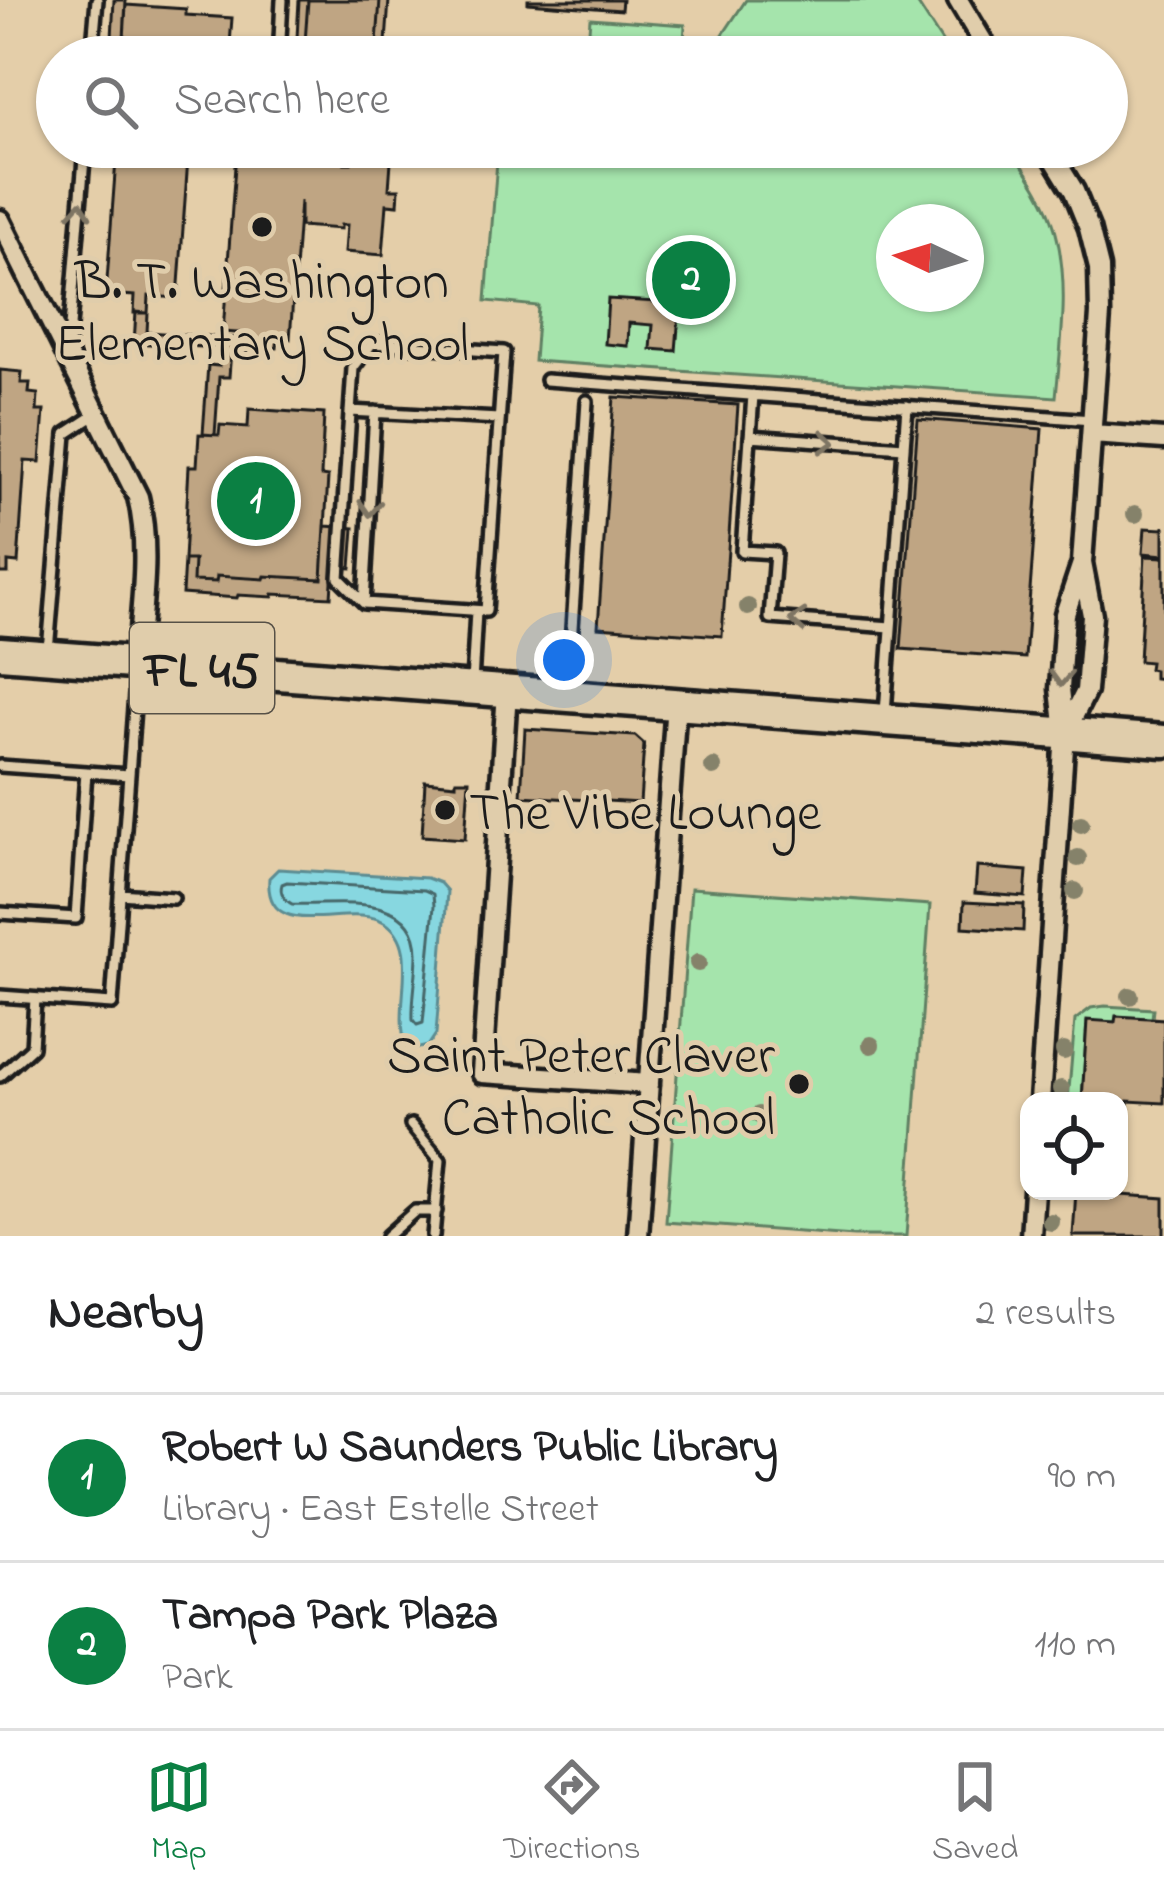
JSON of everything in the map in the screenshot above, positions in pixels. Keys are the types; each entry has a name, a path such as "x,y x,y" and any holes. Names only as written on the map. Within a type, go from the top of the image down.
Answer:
{"main road":[{"name":"FL 45","path":"0,653 1164,741"}],"street":[{"path":"958,0 979,36"},
{"path":"1041,1092 1065,733 1060,689 1065,614 1082,563 1100,314 1099,268 1090,228 1060,168"},
{"path":"0,220 138,497 144,522 137,663"},
{"path":"1092,427 1164,440"},
{"path":"507,691 482,1073 649,1084"},
{"path":"638,1236 676,703"},
{"path":"1031,1236 1033,1200"}],"lane":[{"path":"94,36 97,0"},
{"path":"280,36 282,0"},
{"path":"68,356 83,168"},
{"path":"372,343 504,352 499,419 486,611 364,603 339,578 352,368 372,343"},
{"path":"546,380 907,406 1092,427"},
{"path":"753,395 742,551 776,553 770,618 891,627"},
{"path":"568,695 587,401"},
{"path":"885,719 907,406"},
{"path":"350,411 499,419"},
{"path":"364,603 375,412"},
{"path":"48,657 66,434 97,413"},
{"path":"750,436 904,447"},
{"path":"471,688 476,611"},
{"path":"0,996 112,1004 137,663"},
{"path":"0,766 129,776"},
{"path":"0,913 76,918 86,772"},
{"path":"120,894 173,898"},
{"path":"0,1076 32,1047 35,999"},
{"path":"410,1124 440,1160 434,1236"},
{"path":"387,1236 415,1211 436,1211"}],"green space":[{"path":"746,0 915,0 938,36 722,36"},
{"path":"590,18 685,25 684,36 589,36"},
{"path":"496,168 1024,168 1047,207 1060,250 1063,313 1056,397 534,361 538,306 486,301"},
{"name":"Saint Peter Claver Catholic School","path":"691,888 930,905 906,1236 666,1222"},
{"path":"1091,1008 1153,1009 1152,1019 1116,1016 1115,1022 1087,1021 1083,1092 1069,1092 1075,1020"}],"water":[{"path":"278,869 427,878 447,891 436,1034 428,1046 406,1046 404,961 396,932 369,917 312,918 280,911 271,899 269,878"}],"building":[{"path":"114,0 126,0 124,36 112,36"},
{"path":"299,0 308,0 305,36 297,36"},
{"path":"308,0 380,0 377,36 305,36"},
{"path":"380,0 389,0 386,36 377,36"},
{"path":"528,0 622,0 621,10"},
{"path":"126,5 232,18 231,36 124,36"},
{"path":"115,168 187,168 178,298 149,296 148,313 134,313 135,296 106,294"},
{"path":"235,168 390,168 389,189 399,189 398,205 387,204 383,255 345,252 347,225 341,229 300,226 300,201 290,339 278,338 277,348 249,346 250,334 223,332"},
{"path":"658,276 682,278 676,351 651,349 653,325 629,323 628,346 605,344 608,299 656,302"},
{"path":"136,312 148,313 147,332 249,339 248,351 231,350 229,377 219,377 215,435 203,434 208,365 219,366 220,348 134,343"},
{"path":"0,370 22,372 21,383 30,383 29,393 38,394 37,411 44,411 40,462 25,461 18,563 8,562 8,573 0,573"},
{"path":"614,397 738,405 722,636 598,627"},
{"path":"249,409 324,414 321,476 328,477 322,579 217,576 216,582 193,581 194,560 184,560 189,466 197,466 199,434 219,435 220,425 248,427"},
{"path":"918,419 1042,429 1025,658 901,649"},
{"path":"325,526 354,528 351,568 333,567 331,597 182,594 184,560 194,560 193,581 216,582 217,576 322,579"},
{"path":"1145,528 1164,529 1164,555 1143,553"},
{"path":"1145,556 1164,557 1164,679 1154,678 1150,662 1139,661"},
{"path":"525,729 635,736 644,744 640,803 521,796"},
{"name":"The Vibe Lounge","path":"456,780 469,780 465,839 422,836 425,781 456,784"},
{"path":"977,867 1027,871 1025,897 975,893"},
{"path":"964,902 1024,905 1023,931 963,927"},
{"path":"1116,1016 1164,1019 1164,1103 1128,1101 1128,1092 1083,1092 1087,1020 1115,1022"},
{"path":"1164,1198 1164,1236 1073,1236 1075,1200"}],"place":[{"name":"B. T. Washington Elementary School","path":"262,227"},
{"name":"Tampa Park Plaza","path":"691,280"},
{"name":"Robert W Saunders Public Library","path":"256,501"},
{"name":"The Vibe Lounge","path":"445,810"},
{"name":"Saint Peter Claver Catholic School","path":"799,1084"}]}
